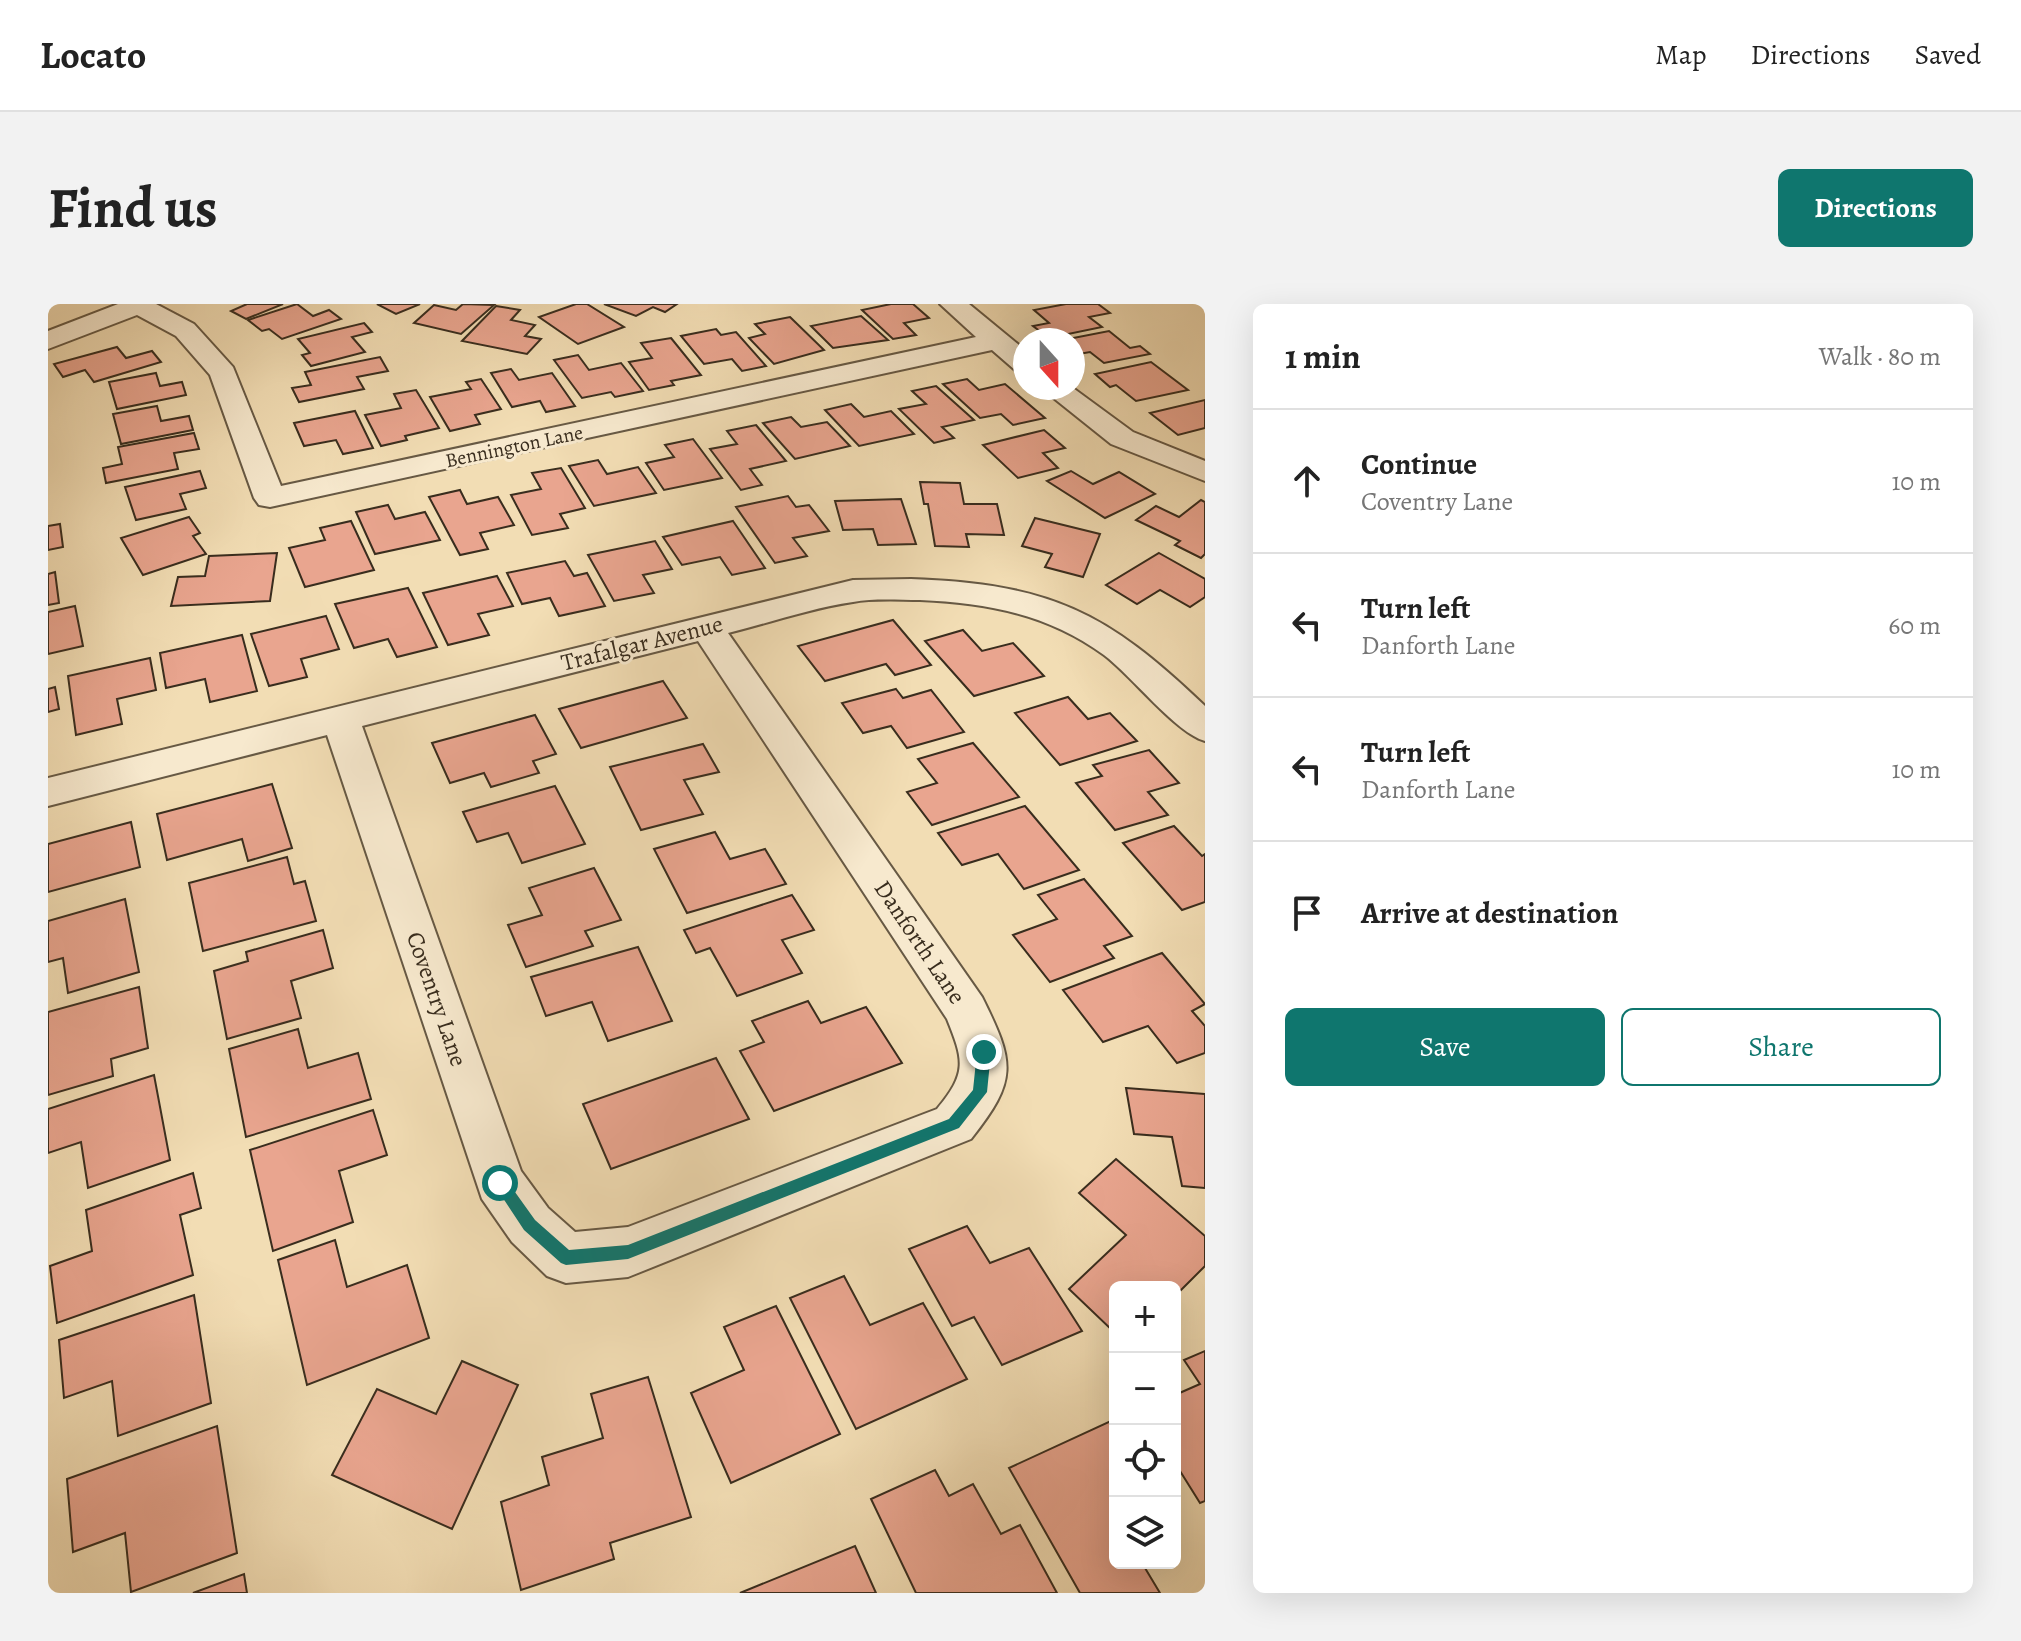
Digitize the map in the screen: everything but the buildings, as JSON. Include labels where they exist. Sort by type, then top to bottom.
[{"type":"street","points":[[953,304],[1013,354]]},
{"type":"street","points":[[48,341],[140,305]]},
{"type":"street","name":"Bennington Lane","points":[[140,305],[185,330],[223,373],[270,498],[996,341]]},
{"type":"street","points":[[1071,400],[1122,438],[1205,472]]},
{"type":"street","name":"Trafalgar Avenue","points":[[48,792],[853,591],[935,590],[984,595],[1044,609],[1087,626],[1147,671],[1205,728]]},
{"type":"street","name":"Danforth Lane","points":[[566,1258],[628,1252],[954,1124],[980,1092],[984,1052],[966,1010],[706,627]]},
{"type":"street","name":"Coventry Lane","points":[[341,720],[500,1183],[530,1225],[566,1258]]},
{"type":"route","points":[[500,1183],[530,1225],[566,1258],[628,1252],[954,1124],[980,1092],[984,1052]]}]
